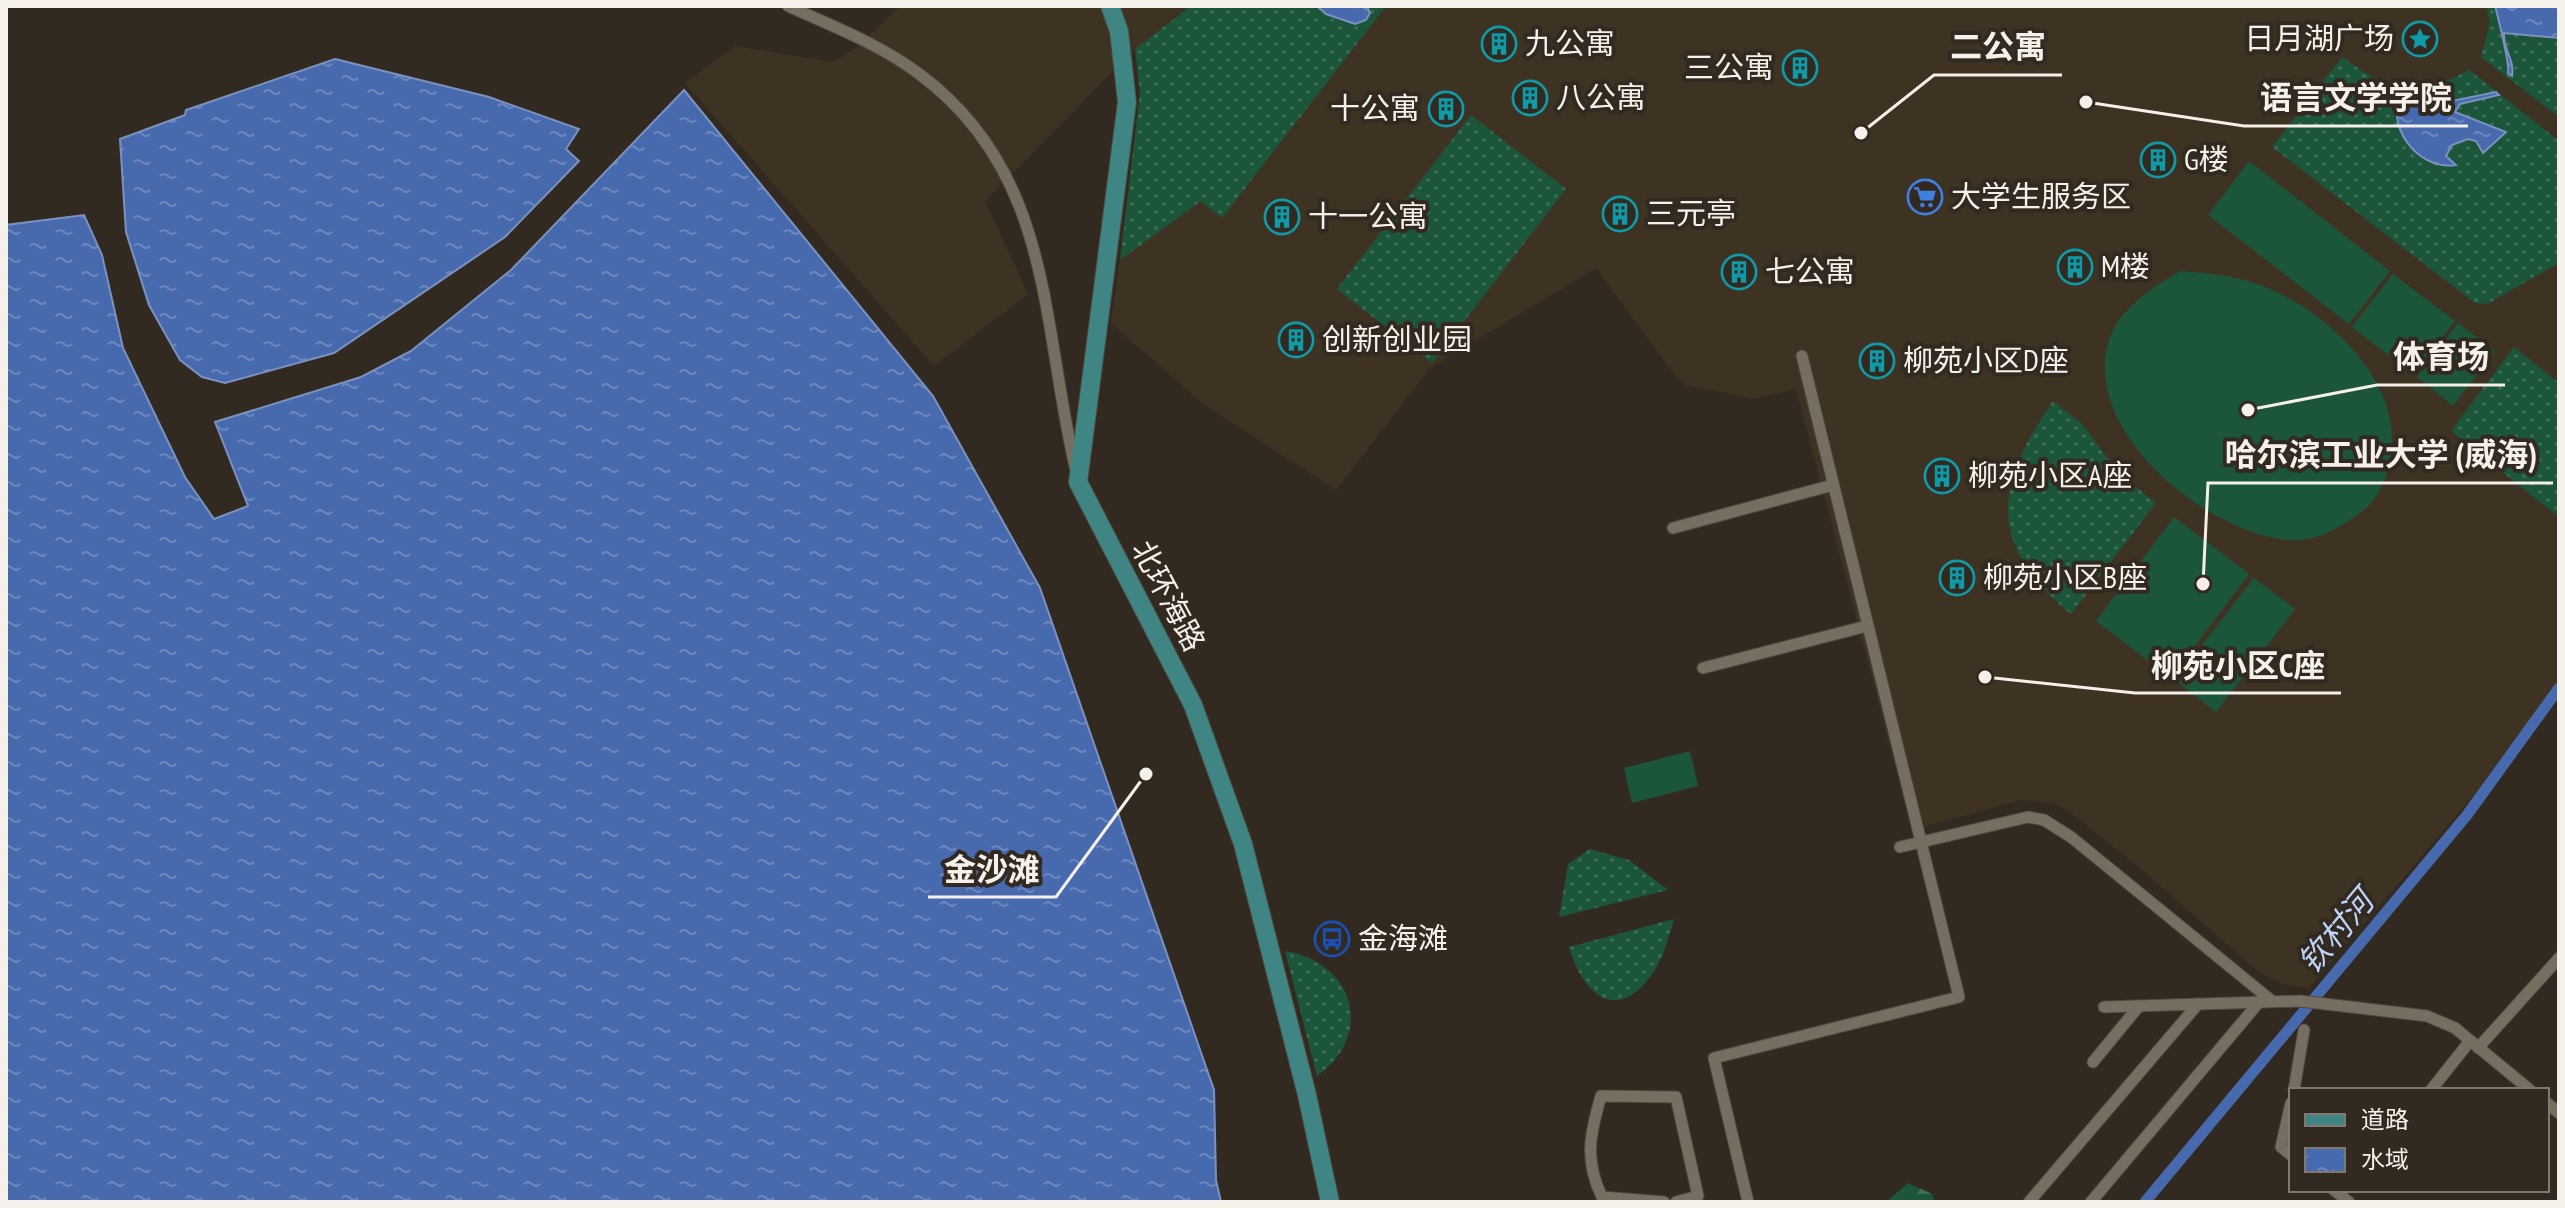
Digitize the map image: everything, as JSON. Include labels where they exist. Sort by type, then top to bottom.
[{"type":"main road","points":[[1078,482],[1127,102],[1119,31],[1110,6]]},
{"type":"main road","name":"北环海路","points":[[1078,482],[1193,705],[1243,844],[1286,1009],[1330,1202]]},
{"type":"street","points":[[788,6],[885,52],[920,74],[964,118],[1000,165],[1021,204],[1037,254],[1065,427],[1078,482]]},
{"type":"street","points":[[1748,1202],[1714,1058],[1959,997],[1802,356]]},
{"type":"street","points":[[1673,528],[1833,485]]},
{"type":"street","points":[[1703,668],[1867,626]]},
{"type":"street","points":[[1900,847],[2008,819],[2044,820],[2071,837],[2266,1001]]},
{"type":"street","points":[[2433,1088],[2559,958]]},
{"type":"street","points":[[2091,1202],[2266,1001]]},
{"type":"street","points":[[2104,1007],[2300,1001],[2427,1016],[2455,1028],[2528,1088]]},
{"type":"street","points":[[2029,1202],[2198,1004]]},
{"type":"street","points":[[2093,1062],[2139,1006]]},
{"type":"street","points":[[2294,1088],[2304,1030]]},
{"type":"street","points":[[1664,1202],[1602,1197],[1591,1174],[1591,1132],[1601,1096],[1676,1097],[1698,1196],[1676,1202]]},
{"type":"street","points":[[2289,1112],[2281,1147],[2289,1153]]},
{"type":"shaded area","points":[[900,6],[2559,6],[2559,679],[2475,794],[2309,988],[2284,985],[2260,973],[2134,863],[2069,811],[2055,804],[2022,800],[1912,830],[1796,389],[1755,399],[1686,385],[1677,378],[1596,268],[1430,368],[1336,490],[1203,404],[1111,323],[1136,144],[1140,93],[1135,49],[985,201],[1028,294],[934,366],[685,83],[735,46],[832,62],[855,49]]},
{"type":"green space","points":[[1191,6],[1386,6],[1222,218],[1201,201],[1120,260],[1140,93],[1135,49]]},
{"type":"green space","points":[[2486,6],[2559,6],[2559,117],[2481,57],[2490,22]]},
{"type":"green space","points":[[2342,57],[2374,77],[2403,87],[2434,85],[2469,70],[2559,141],[2559,263],[2487,304],[2475,303],[2272,147]]},
{"type":"green space","points":[[1471,115],[1566,189],[1432,363],[1337,289]]},
{"type":"green space","points":[[2249,161],[2390,271],[2349,324],[2208,215]]},
{"type":"green space","points":[[2180,271],[2238,278],[2281,294],[2329,326],[2368,369],[2382,393],[2390,419],[2392,445],[2384,480],[2376,497],[2364,510],[2338,527],[2308,539],[2287,540],[2255,533],[2222,519],[2190,499],[2160,474],[2134,445],[2115,414],[2106,381],[2107,347],[2111,334],[2126,311],[2146,293]]},
{"type":"green space","points":[[2393,274],[2455,321],[2414,375],[2352,327]]},
{"type":"green space","points":[[2458,323],[2495,351],[2453,406],[2417,377]]},
{"type":"green space","points":[[2514,347],[2559,383],[2559,517],[2451,431]]},
{"type":"green space","points":[[2053,401],[2083,425],[2118,473],[2156,503],[2071,614],[2043,588],[2024,563],[2012,538],[2008,513],[2010,487],[2019,461]]},
{"type":"green space","points":[[2174,517],[2249,574],[2171,678],[2096,621]]},
{"type":"green space","points":[[2254,578],[2295,609],[2216,712],[2175,680]]},
{"type":"green space","points":[[1690,751],[1698,786],[1632,803],[1624,768]]},
{"type":"green space","points":[[1590,849],[1629,860],[1668,890],[1559,917],[1568,864]]},
{"type":"green space","points":[[1674,919],[1665,949],[1650,977],[1636,992],[1623,999],[1611,1000],[1600,996],[1590,988],[1574,962],[1569,947]]},
{"type":"green space","points":[[1285,951],[1309,958],[1328,970],[1341,985],[1349,1003],[1351,1022],[1346,1041],[1335,1060],[1317,1076]]},
{"type":"green space","points":[[1908,1183],[1932,1194],[1935,1202],[1886,1202]]},
{"type":"water","points":[[1317,6],[1367,6],[1370,13],[1366,20],[1355,24],[1326,14]]},
{"type":"water","points":[[2495,6],[2559,6],[2559,38],[2504,33],[2512,76],[2508,73]]},
{"type":"water","points":[[335,59],[489,97],[579,129],[566,149],[579,161],[505,237],[334,353],[225,383],[202,377],[180,360],[149,305],[126,232],[120,139],[185,115],[186,110]]},
{"type":"water","points":[[2403,88],[2447,102],[2496,92],[2499,95],[2460,104],[2455,112],[2506,132],[2483,153],[2476,141],[2468,139],[2452,145],[2446,156],[2456,165],[2428,161],[2407,142],[2400,130],[2398,102]]},
{"type":"water","points":[[684,90],[933,396],[1040,588],[1214,1090],[1216,1180],[1221,1202],[6,1202],[6,225],[84,215],[102,255],[123,348],[185,477],[214,519],[248,506],[215,422],[361,377],[411,351],[511,270]]},
{"type":"waterway","name":"钦村河","points":[[2145,1202],[2467,815],[2559,688]]},
{"type":"place","name":"日月湖广场","points":[[2420,39]]},
{"type":"place","name":"九公寓","points":[[1499,44]]},
{"type":"place","name":"三公寓","points":[[1800,68]]},
{"type":"place","name":"八公寓","points":[[1530,98]]},
{"type":"place","name":"语言文学学院","points":[[2086,102]]},
{"type":"place","name":"十公寓","points":[[1446,109]]},
{"type":"place","name":"二公寓","points":[[1861,133]]},
{"type":"place","name":"G楼","points":[[2158,160]]},
{"type":"place","name":"大学生服务区","points":[[1925,197]]},
{"type":"place","name":"三元亭","points":[[1620,214]]},
{"type":"place","name":"十一公寓","points":[[1282,217]]},
{"type":"place","name":"M楼","points":[[2075,267]]},
{"type":"place","name":"七公寓","points":[[1739,272]]},
{"type":"place","name":"创新创业园","points":[[1296,340]]},
{"type":"place","name":"柳苑小区D座","points":[[1877,361]]},
{"type":"place","name":"体育场","points":[[2248,410]]},
{"type":"place","name":"柳苑小区A座","points":[[1942,476]]},
{"type":"place","name":"柳苑小区B座","points":[[1957,578]]},
{"type":"place","name":"哈尔滨工业大学 (威海)","points":[[2203,584]]},
{"type":"place","name":"柳苑小区C座","points":[[1985,677]]},
{"type":"place","name":"金沙滩","points":[[1146,774]]},
{"type":"place","name":"金海滩","points":[[1332,939]]}]
